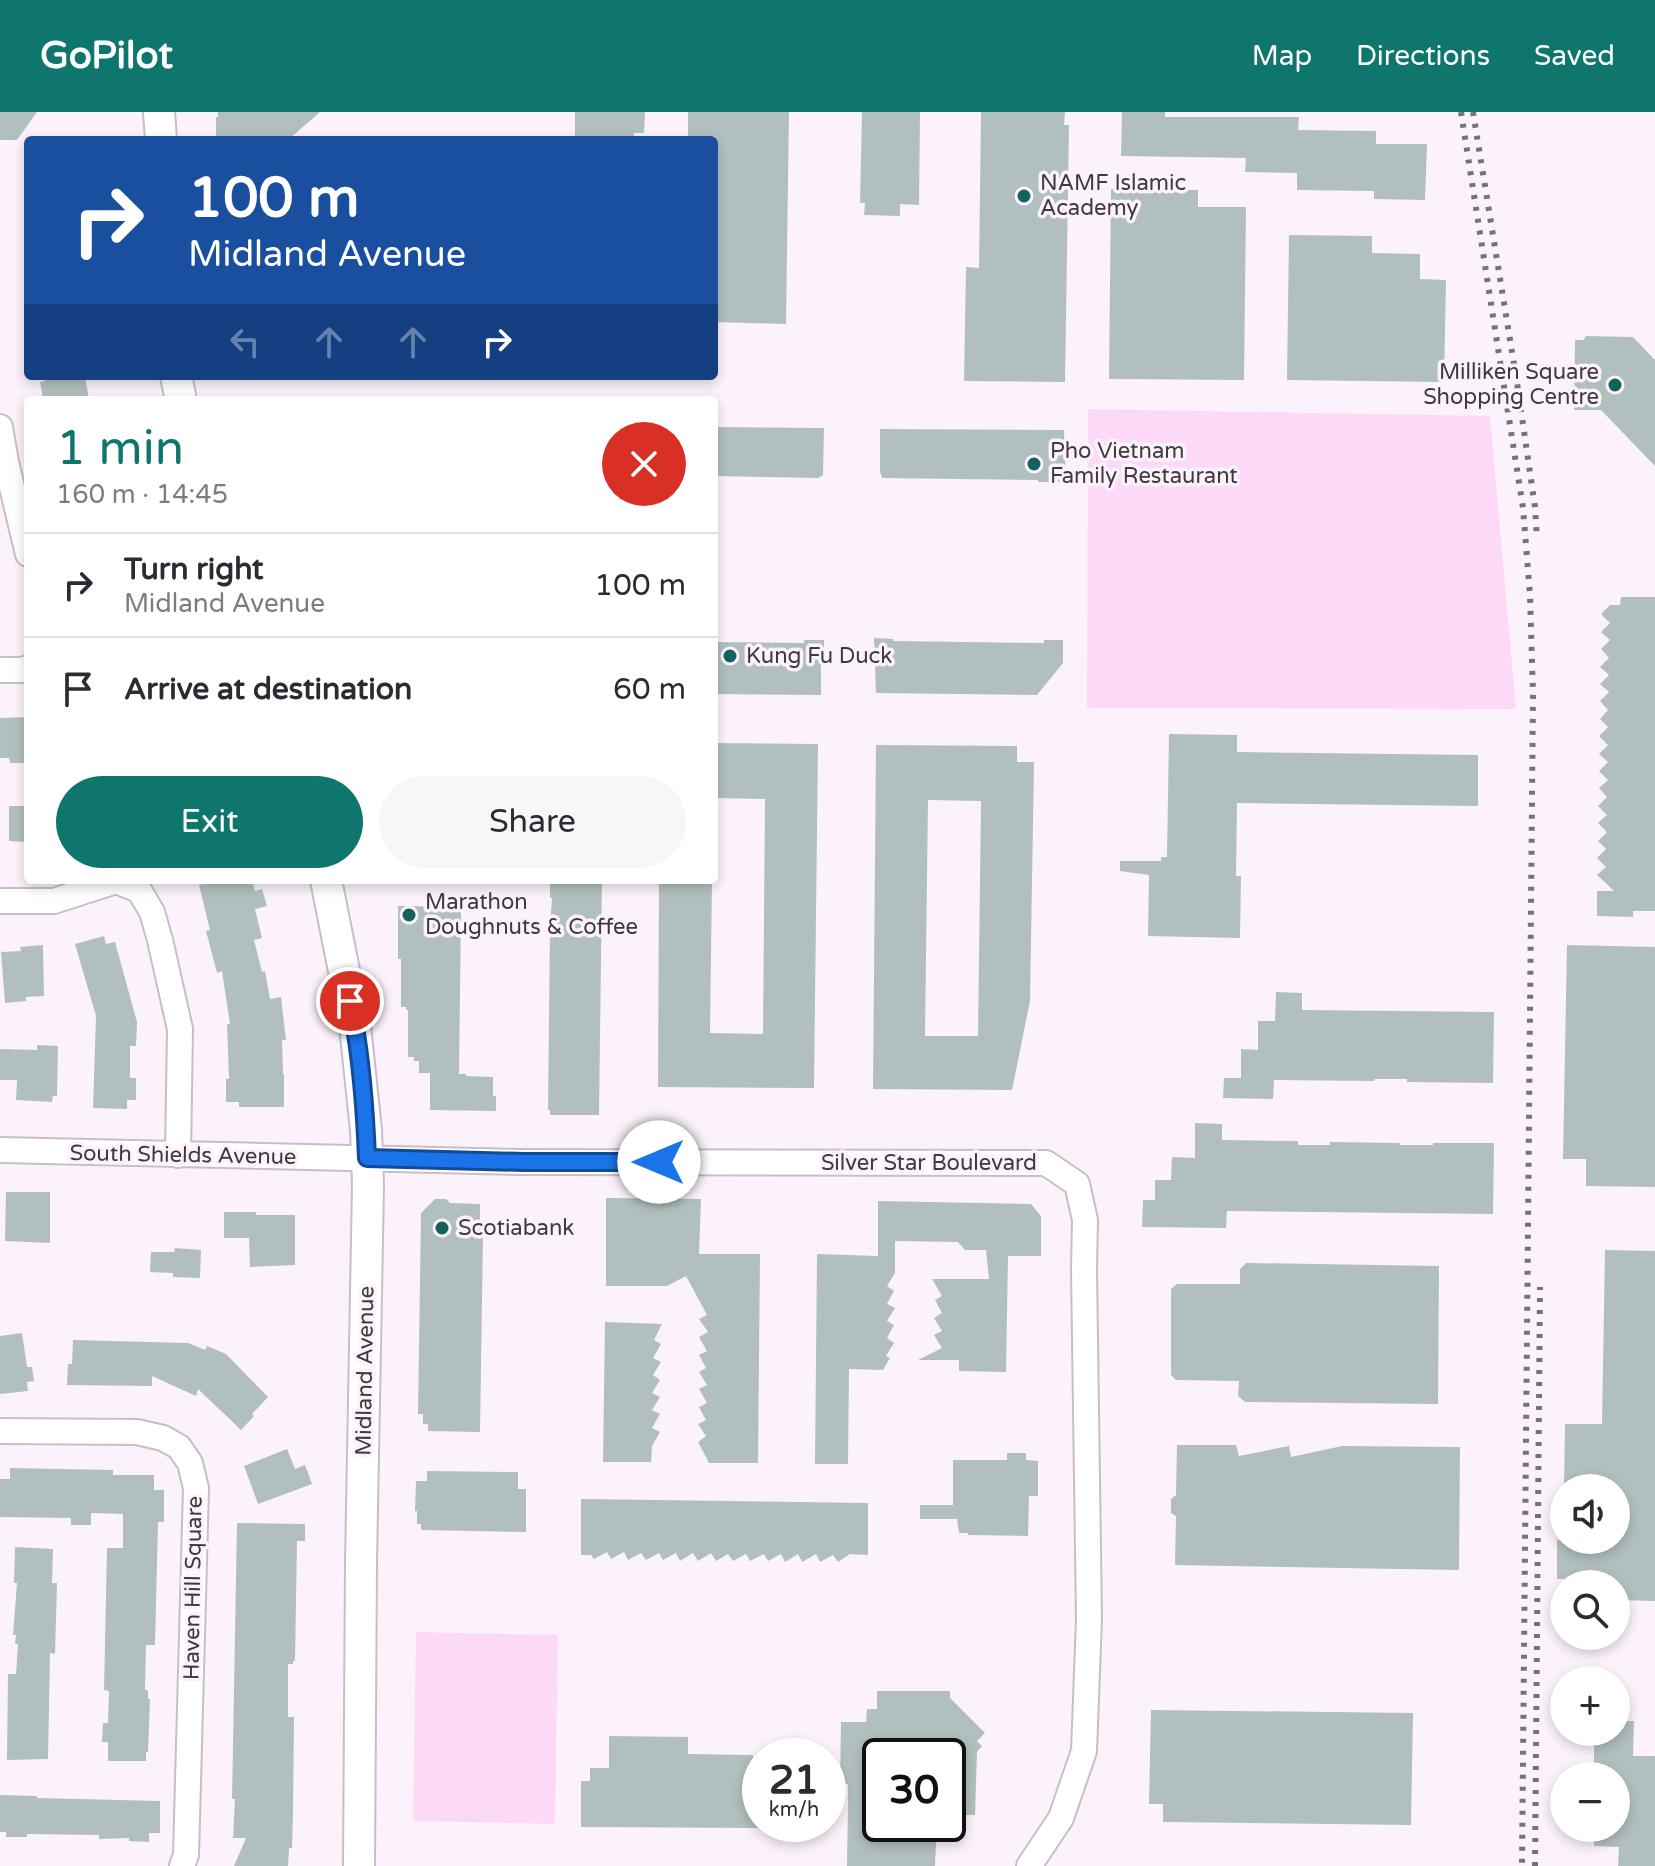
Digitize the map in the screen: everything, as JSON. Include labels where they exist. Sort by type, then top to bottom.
[{"type":"main road","points":[[159,112],[161,136]]},
{"type":"main road","name":"Midland Avenue","points":[[327,884],[355,1026],[367,1158],[359,1866]]},
{"type":"street","points":[[0,427],[24,537]]},
{"type":"street","points":[[0,670],[24,669]]},
{"type":"street","points":[[0,901],[54,901],[107,884]]},
{"type":"street","points":[[124,884],[139,890],[152,912],[180,1029],[178,1155]]},
{"type":"street","name":"South Shields Avenue","points":[[0,1150],[367,1158]]},
{"type":"street","name":"Silver Star Boulevard","points":[[367,1158],[534,1162],[1046,1163],[1077,1184],[1085,1220],[1089,1619],[1084,1751],[1061,1818],[1029,1866]]},
{"type":"street","name":"Haven Hill Square","points":[[0,1431],[137,1432],[163,1438],[179,1447],[190,1463],[196,1488],[186,1855],[182,1866]]},
{"type":"shaded area","points":[[1088,409],[1490,416],[1516,709],[1087,708]]},
{"type":"shaded area","points":[[416,1632],[558,1635],[555,1824],[413,1821]]},
{"type":"building","points":[[0,112],[37,112],[17,140],[0,140]]},
{"type":"building","points":[[218,112],[320,112],[293,136],[216,136]]},
{"type":"building","points":[[575,112],[645,112],[644,133],[634,133],[634,136],[575,136]]},
{"type":"building","points":[[688,112],[789,112],[786,324],[718,322],[718,136],[688,136]]},
{"type":"building","points":[[862,112],[920,112],[919,205],[900,204],[900,216],[864,215],[865,203],[860,203]]},
{"type":"building","name":"NAMF Islamic Academy","points":[[981,112],[1065,112],[1064,125],[1069,125],[1065,382],[964,381],[966,267],[979,268]]},
{"type":"building","points":[[1122,112],[1165,112],[1165,117],[1299,117],[1298,130],[1376,131],[1376,144],[1427,144],[1425,200],[1374,199],[1374,191],[1297,190],[1297,173],[1245,172],[1246,158],[1121,156]]},
{"type":"building","points":[[1111,189],[1198,190],[1198,207],[1246,207],[1244,380],[1109,379]]},
{"type":"building","points":[[1289,235],[1372,236],[1372,253],[1420,254],[1420,279],[1446,280],[1444,382],[1287,380]]},
{"type":"building","name":"Milliken Square Shopping Centre","points":[[1586,336],[1633,337],[1655,360],[1655,466],[1601,410],[1574,410],[1575,340],[1583,340]]},
{"type":"building","points":[[86,380],[88,396],[43,396],[40,382]]},
{"type":"building","points":[[718,427],[824,428],[823,475],[818,478],[718,476]]},
{"type":"building","points":[[880,429],[1064,430],[1066,482],[882,478]]},
{"type":"building","points":[[1621,597],[1655,597],[1655,911],[1633,911],[1633,917],[1597,916],[1597,891],[1614,891],[1597,875],[1606,867],[1597,858],[1606,849],[1598,841],[1607,832],[1598,823],[1607,815],[1598,806],[1607,797],[1599,788],[1608,780],[1599,771],[1608,762],[1599,754],[1608,745],[1599,736],[1608,727],[1600,719],[1608,710],[1600,701],[1609,692],[1600,684],[1609,675],[1600,667],[1609,658],[1601,649],[1610,640],[1601,632],[1610,623],[1601,614],[1610,605],[1620,605]]},
{"type":"building","points":[[874,638],[893,641],[1044,643],[1044,640],[1063,640],[1063,663],[1037,695],[876,693]]},
{"type":"building","points":[[804,640],[824,640],[821,695],[718,694],[718,642],[804,643]]},
{"type":"building","points":[[24,717],[24,763],[10,763],[9,758],[0,758],[0,718]]},
{"type":"building","points":[[1169,734],[1237,735],[1237,752],[1478,755],[1478,806],[1237,803],[1236,876],[1241,876],[1240,938],[1148,936],[1149,875],[1120,871],[1120,861],[1161,861],[1161,857],[1167,857]]},
{"type":"building","points":[[718,743],[818,744],[814,1088],[658,1087],[659,884],[712,884],[710,1033],[763,1034],[765,799],[718,798]]},
{"type":"building","points":[[876,745],[1017,746],[1017,762],[1034,762],[1030,1001],[1012,1090],[873,1089]],"holes":[[[928,800],[981,801],[978,1036],[925,1036]]]},
{"type":"building","points":[[9,806],[24,806],[24,842],[9,841]]},
{"type":"building","points":[[253,884],[255,891],[262,889],[267,906],[255,909],[262,938],[254,940],[262,972],[265,971],[270,999],[281,997],[286,1040],[282,1040],[284,1107],[239,1107],[239,1102],[226,1102],[226,1079],[229,1079],[227,1024],[230,1024],[222,971],[217,973],[199,885]]},
{"type":"building","points":[[550,884],[602,884],[599,1115],[550,1115],[548,1110]]},
{"type":"building","points":[[398,906],[457,907],[457,912],[461,912],[459,1074],[493,1077],[496,1111],[430,1110],[430,1073],[419,1073],[419,1061],[408,1057],[408,1010],[401,1007]]},
{"type":"building","points":[[104,936],[106,944],[115,942],[137,1022],[136,1046],[130,1046],[130,1078],[136,1078],[136,1100],[127,1100],[127,1109],[93,1108],[96,1016],[75,944]]},
{"type":"building","points":[[43,945],[44,996],[5,1003],[1,952]]},
{"type":"building","points":[[1567,945],[1655,947],[1655,1187],[1586,1186],[1586,1159],[1563,1159]]},
{"type":"building","points":[[1276,992],[1302,993],[1302,1010],[1494,1012],[1493,1083],[1407,1082],[1407,1079],[1274,1080],[1273,1099],[1223,1098],[1224,1078],[1241,1078],[1241,1049],[1258,1050],[1258,1021],[1275,1021]]},
{"type":"building","points":[[37,1045],[58,1046],[57,1096],[53,1096],[52,1102],[16,1100],[17,1080],[0,1080],[0,1049],[37,1050]]},
{"type":"building","points":[[1195,1123],[1222,1124],[1222,1140],[1298,1141],[1298,1145],[1330,1145],[1330,1142],[1400,1145],[1494,1143],[1493,1214],[1227,1211],[1226,1228],[1142,1227],[1143,1200],[1155,1200],[1155,1180],[1171,1180],[1172,1157],[1195,1158]]},
{"type":"building","points":[[6,1192],[50,1192],[50,1243],[5,1241]]},
{"type":"building","points":[[606,1198],[701,1199],[699,1254],[760,1254],[758,1463],[709,1463],[698,1442],[706,1436],[698,1424],[706,1420],[699,1407],[707,1403],[699,1389],[707,1385],[699,1372],[706,1368],[699,1355],[707,1351],[699,1337],[708,1332],[699,1319],[707,1315],[686,1276],[667,1286],[606,1286]]},
{"type":"building","points":[[435,1199],[480,1204],[480,1235],[483,1235],[480,1432],[428,1431],[428,1424],[423,1424],[423,1414],[418,1414],[421,1213]]},
{"type":"building","points":[[878,1201],[1031,1204],[1041,1216],[1041,1256],[1008,1256],[1006,1372],[959,1371],[959,1360],[918,1360],[942,1348],[934,1335],[942,1331],[934,1318],[942,1313],[935,1300],[942,1296],[932,1279],[989,1279],[986,1250],[965,1250],[958,1242],[895,1241],[895,1273],[887,1286],[894,1291],[887,1304],[895,1308],[887,1321],[894,1325],[887,1338],[894,1343],[886,1356],[890,1358],[883,1370],[849,1369],[848,1464],[815,1464],[817,1254],[878,1256]]},
{"type":"building","points":[[224,1212],[295,1215],[295,1265],[250,1267],[249,1238],[224,1238]]},
{"type":"building","points":[[175,1248],[201,1250],[200,1278],[150,1272],[151,1252],[174,1252]]},
{"type":"building","points":[[1605,1250],[1655,1251],[1655,1601],[1630,1600],[1630,1570],[1557,1570],[1557,1554],[1630,1554],[1630,1474],[1564,1474],[1565,1424],[1602,1424]]},
{"type":"building","points":[[1246,1263],[1439,1266],[1438,1404],[1245,1402],[1238,1396],[1239,1381],[1176,1380],[1171,1375],[1171,1289],[1177,1284],[1240,1284],[1240,1269]]},
{"type":"building","points":[[605,1322],[662,1324],[654,1340],[661,1344],[653,1358],[661,1362],[653,1375],[660,1380],[652,1393],[660,1397],[652,1410],[660,1414],[652,1428],[660,1432],[652,1446],[651,1462],[603,1462]]},
{"type":"building","points":[[22,1333],[27,1367],[32,1367],[34,1381],[27,1382],[28,1391],[0,1394],[0,1336]]},
{"type":"building","points":[[73,1340],[188,1343],[205,1350],[207,1346],[226,1354],[268,1397],[241,1430],[198,1389],[196,1396],[152,1376],[152,1386],[67,1385]]},
{"type":"building","points":[[1177,1445],[1236,1445],[1239,1456],[1289,1446],[1291,1457],[1342,1446],[1460,1447],[1459,1570],[1175,1565],[1176,1516],[1171,1513],[1171,1499],[1176,1495]]},
{"type":"building","points":[[287,1449],[295,1469],[305,1465],[312,1484],[258,1504],[244,1466]]},
{"type":"building","points":[[1007,1453],[1026,1453],[1026,1460],[1038,1461],[1038,1496],[1029,1496],[1028,1536],[968,1535],[959,1533],[957,1519],[920,1519],[920,1505],[953,1505],[953,1460],[1007,1460]]},
{"type":"building","points":[[10,1468],[113,1470],[113,1475],[154,1475],[154,1490],[164,1490],[164,1522],[158,1522],[155,1645],[146,1645],[145,1690],[148,1690],[150,1699],[146,1761],[108,1761],[108,1742],[102,1742],[103,1723],[108,1723],[109,1691],[104,1690],[107,1548],[123,1548],[123,1514],[91,1513],[91,1525],[71,1525],[71,1518],[0,1517],[0,1479],[10,1479]]},
{"type":"building","points":[[427,1471],[518,1472],[518,1489],[526,1489],[526,1532],[421,1530],[415,1511],[416,1481],[427,1481]]},
{"type":"building","points":[[581,1499],[868,1503],[868,1555],[850,1554],[838,1562],[833,1555],[820,1562],[816,1554],[802,1562],[798,1554],[785,1562],[781,1554],[768,1561],[764,1554],[750,1561],[746,1554],[733,1561],[728,1554],[716,1561],[711,1553],[698,1561],[693,1553],[680,1561],[676,1553],[663,1560],[659,1553],[646,1560],[641,1553],[628,1560],[624,1552],[611,1559],[607,1552],[594,1559],[591,1555],[581,1555]]},
{"type":"building","points":[[237,1523],[305,1524],[305,1541],[297,1541],[295,1661],[288,1664],[288,1717],[294,1717],[292,1848],[289,1848],[288,1866],[234,1866],[246,1838],[233,1838]]},
{"type":"building","points":[[15,1547],[53,1549],[52,1583],[57,1583],[55,1654],[50,1653],[48,1759],[7,1760],[8,1674],[16,1674],[18,1644],[15,1644],[16,1635],[13,1635],[17,1583],[14,1583]]},
{"type":"building","points":[[877,1691],[950,1691],[950,1698],[985,1733],[977,1741],[982,1746],[977,1752],[975,1815],[966,1815],[966,1738],[862,1738],[862,1842],[936,1842],[935,1866],[847,1866],[848,1784],[846,1738],[841,1738],[841,1722],[866,1722],[867,1709],[877,1709]]},
{"type":"building","points":[[1151,1710],[1413,1713],[1411,1825],[1163,1822],[1163,1804],[1149,1804]]},
{"type":"building","points":[[1630,1721],[1634,1721],[1633,1756],[1655,1756],[1655,1866],[1618,1866],[1619,1847],[1594,1846],[1594,1842],[1630,1842],[1630,1762],[1594,1762],[1594,1746],[1630,1746]]},
{"type":"building","points":[[609,1736],[688,1737],[688,1754],[742,1755],[742,1828],[581,1827],[581,1781],[590,1781],[590,1768],[609,1768]]},
{"type":"building","points":[[0,1795],[160,1801],[160,1833],[149,1833],[149,1842],[129,1841],[129,1838],[99,1839],[99,1835],[27,1834],[27,1837],[6,1837],[6,1832],[0,1832]]},
{"type":"railway","points":[[1461,112],[1523,508],[1530,595],[1533,694],[1522,1866]]},
{"type":"railway","points":[[1473,112],[1517,383],[1537,539]]},
{"type":"railway","points":[[1535,1866],[1540,1287]]},
{"type":"place","name":"NAMF Islamic Academy","points":[[1024,196]]},
{"type":"place","name":"Milliken Square Shopping Centre","points":[[1615,385]]},
{"type":"place","name":"Pho Vietnam Family Restaurant","points":[[1034,464]]},
{"type":"place","name":"Kung Fu Duck","points":[[730,656]]},
{"type":"place","name":"Marathon Doughnuts & Coffee","points":[[409,915]]},
{"type":"place","name":"Scotiabank","points":[[442,1228]]},
{"type":"route","points":[[350,1001],[367,1158],[659,1162]]}]
